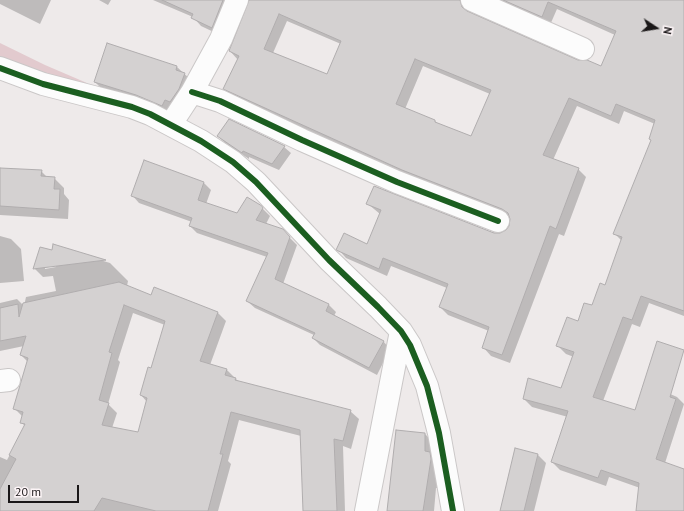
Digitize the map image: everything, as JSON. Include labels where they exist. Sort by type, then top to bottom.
[{"type":"street","points":[[171,124],[192,92],[221,39],[237,0]]},
{"type":"street","points":[[472,0],[583,49]]},
{"type":"street","points":[[0,68],[43,84],[132,107],[171,124],[233,162],[256,182],[329,260],[378,307],[400,331],[410,345],[427,386],[439,433],[453,511]]},
{"type":"street","points":[[192,92],[220,101],[302,140],[397,182],[498,221]]},
{"type":"street","points":[[366,511],[400,331]]},
{"type":"shaded area","points":[[0,43],[87,83],[83,88],[0,60]]},
{"type":"building","points":[[162,0],[223,0],[212,28],[191,18],[193,14]]},
{"type":"building","points":[[249,0],[460,0],[462,7],[467,11],[578,60],[587,60],[601,66],[616,31],[548,2],[542,17],[503,0],[684,0],[684,311],[641,296],[632,320],[623,317],[593,397],[635,410],[657,341],[684,350],[670,397],[676,399],[656,459],[684,469],[684,511],[636,511],[639,483],[601,470],[598,478],[551,462],[568,411],[523,399],[528,378],[561,388],[574,352],[556,346],[567,317],[578,321],[584,303],[592,305],[600,283],[605,285],[622,237],[613,234],[651,140],[649,139],[655,120],[616,104],[611,116],[569,98],[543,155],[579,168],[556,229],[550,226],[502,355],[482,348],[489,327],[439,307],[448,284],[383,258],[379,269],[336,250],[344,233],[367,244],[381,210],[366,204],[374,186],[494,233],[500,233],[506,230],[509,226],[510,219],[508,213],[502,209],[402,170],[223,89],[239,56],[229,51]],"holes":[[[279,14],[341,41],[327,74],[264,49]],[[415,59],[491,90],[471,136],[435,122],[435,120],[396,104]]]},
{"type":"building","points":[[107,43],[177,66],[176,70],[185,73],[179,89],[170,102],[165,100],[162,106],[136,95],[94,82]]},
{"type":"building","points":[[229,119],[285,146],[272,164],[243,151],[242,153],[217,136]]},
{"type":"building","points":[[144,160],[204,182],[198,200],[237,213],[247,197],[262,206],[263,208],[256,220],[283,229],[290,237],[275,279],[329,304],[326,311],[384,341],[369,368],[312,338],[315,333],[246,301],[268,253],[189,226],[192,218],[131,196]]},
{"type":"building","points":[[0,168],[42,170],[41,176],[55,177],[54,189],[60,189],[59,210],[0,206]]},
{"type":"building","points":[[53,244],[106,260],[33,269],[40,247],[52,250]]},
{"type":"building","points":[[119,282],[151,295],[154,287],[218,312],[200,361],[227,369],[225,375],[236,378],[235,380],[351,410],[343,441],[334,439],[337,511],[303,511],[300,430],[231,412],[220,454],[223,454],[208,511],[156,511],[102,498],[94,511],[0,511],[0,489],[16,459],[9,455],[25,424],[20,423],[23,412],[13,409],[28,358],[20,355],[26,336],[0,341],[0,308],[18,304],[19,317],[23,303]],"holes":[[[124,305],[165,321],[151,368],[148,367],[140,395],[147,398],[138,432],[102,425],[109,403],[99,400],[112,353],[109,352]]]},
{"type":"building","points":[[396,430],[425,433],[425,451],[430,452],[431,459],[423,511],[387,511]]},
{"type":"building","points":[[515,448],[538,454],[524,511],[500,511]]},
{"type":"cycle path","points":[[0,68],[43,84],[132,107],[150,114],[201,141],[233,162],[256,182],[329,260],[401,331],[410,345],[427,386],[439,433],[453,511]]},
{"type":"cycle path","points":[[192,92],[220,101],[302,140],[397,182],[498,221]]}]
